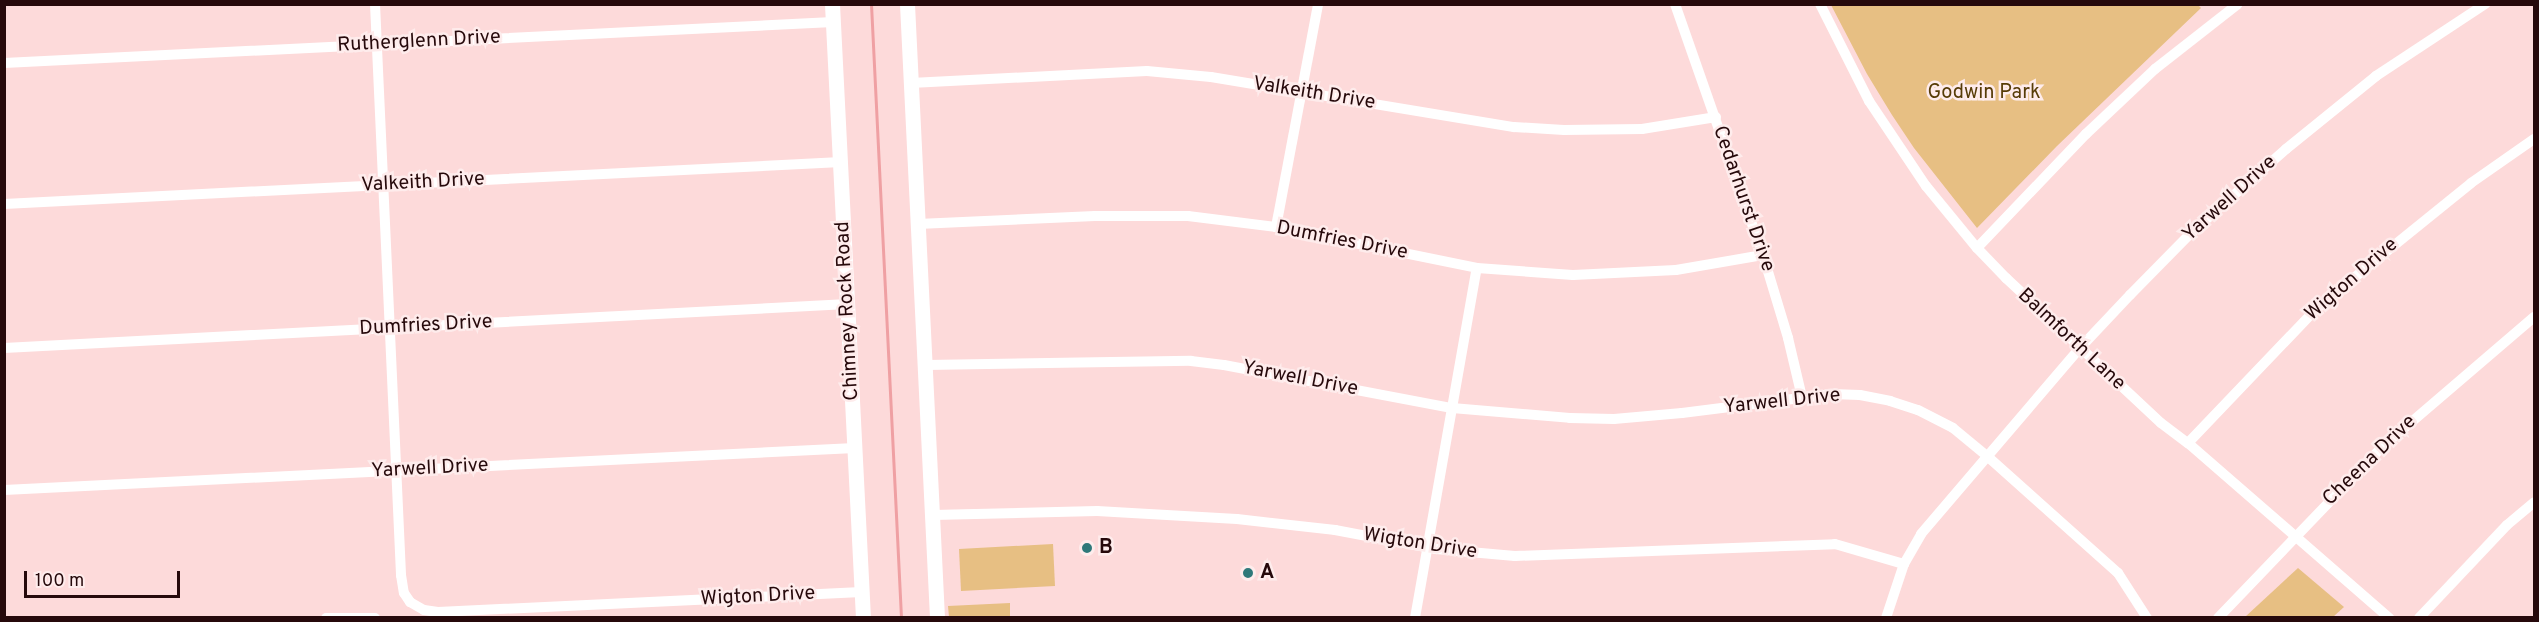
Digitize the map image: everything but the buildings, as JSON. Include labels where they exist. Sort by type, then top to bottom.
[{"type":"main road","name":"Chimney Rock Road","points":[[832,4],[842,162],[863,618]]},
{"type":"main road","points":[[907,4],[926,365],[936,618]]},
{"type":"street","points":[[375,4],[396,470]]},
{"type":"street","points":[[1275,227],[1318,4]]},
{"type":"street","name":"Cedarhurst Drive","points":[[1674,4],[1716,117],[1763,255],[1788,338],[1802,397]]},
{"type":"street","name":"Balmforth Lane","points":[[1820,4],[1869,100],[1926,186],[1977,248],[2161,423],[2188,443],[2389,618]]},
{"type":"street","points":[[1977,248],[2086,134],[2155,69],[2238,4]]},
{"type":"street","name":"Yarwell Drive","points":[[926,365],[1191,361],[1224,365],[1452,408],[1517,415],[1614,419],[1682,413],[1802,397],[1860,395],[1890,401],[1917,410],[1953,429],[1987,456],[2080,348],[2192,232],[2286,149],[2376,76],[2485,4]]},
{"type":"street","name":"Rutherglenn Drive","points":[[4,63],[833,22]]},
{"type":"street","name":"Valkeith Drive","points":[[911,83],[1147,71],[1211,77],[1514,127],[1564,130],[1642,129],[1716,117]]},
{"type":"street","name":"Wigton Drive","points":[[2188,443],[2318,307],[2471,183],[2535,140]]},
{"type":"street","name":"Valkeith Drive","points":[[4,204],[842,162]]},
{"type":"street","name":"Dumfries Drive","points":[[918,224],[1150,214],[1208,218],[1275,227],[1477,268],[1573,274],[1636,273],[1717,265],[1763,255]]},
{"type":"street","points":[[1415,618],[1477,268]]},
{"type":"street","name":"Dumfries Drive","points":[[4,348],[848,304]]},
{"type":"street","name":"Cheena Drive","points":[[2218,618],[2268,568],[2295,535],[2380,449],[2535,317]]},
{"type":"street","name":"Yarwell Drive","points":[[4,490],[855,448]]},
{"type":"street","points":[[1886,618],[1904,564],[1940,510],[1987,456],[2118,573],[2147,618]]},
{"type":"street","name":"Wigton Drive","points":[[396,470],[401,575],[407,598],[417,607],[438,612],[862,592]]},
{"type":"street","points":[[2419,618],[2507,525],[2535,502]]},
{"type":"street","name":"Wigton Drive","points":[[933,515],[1097,511],[1190,515],[1335,530],[1426,547],[1515,556],[1826,544],[1857,548],[1904,564]]},
{"type":"street","points":[[326,618],[375,618]]},
{"type":"green space","name":"Godwin Park","points":[[2197,4],[2201,8],[2057,146],[1977,228],[1914,148],[1892,115],[1867,74],[1831,5]]},
{"type":"green space","points":[[1053,544],[1055,586],[961,591],[959,549]]},
{"type":"green space","points":[[2298,568],[2344,607],[2333,617],[2245,617]]},
{"type":"green space","points":[[1010,603],[1010,617],[949,617],[948,606]]},
{"type":"waterway","points":[[871,4],[901,618]]},
{"type":"place","name":"B","points":[[1087,548]]},
{"type":"place","name":"A","points":[[1248,573]]}]
